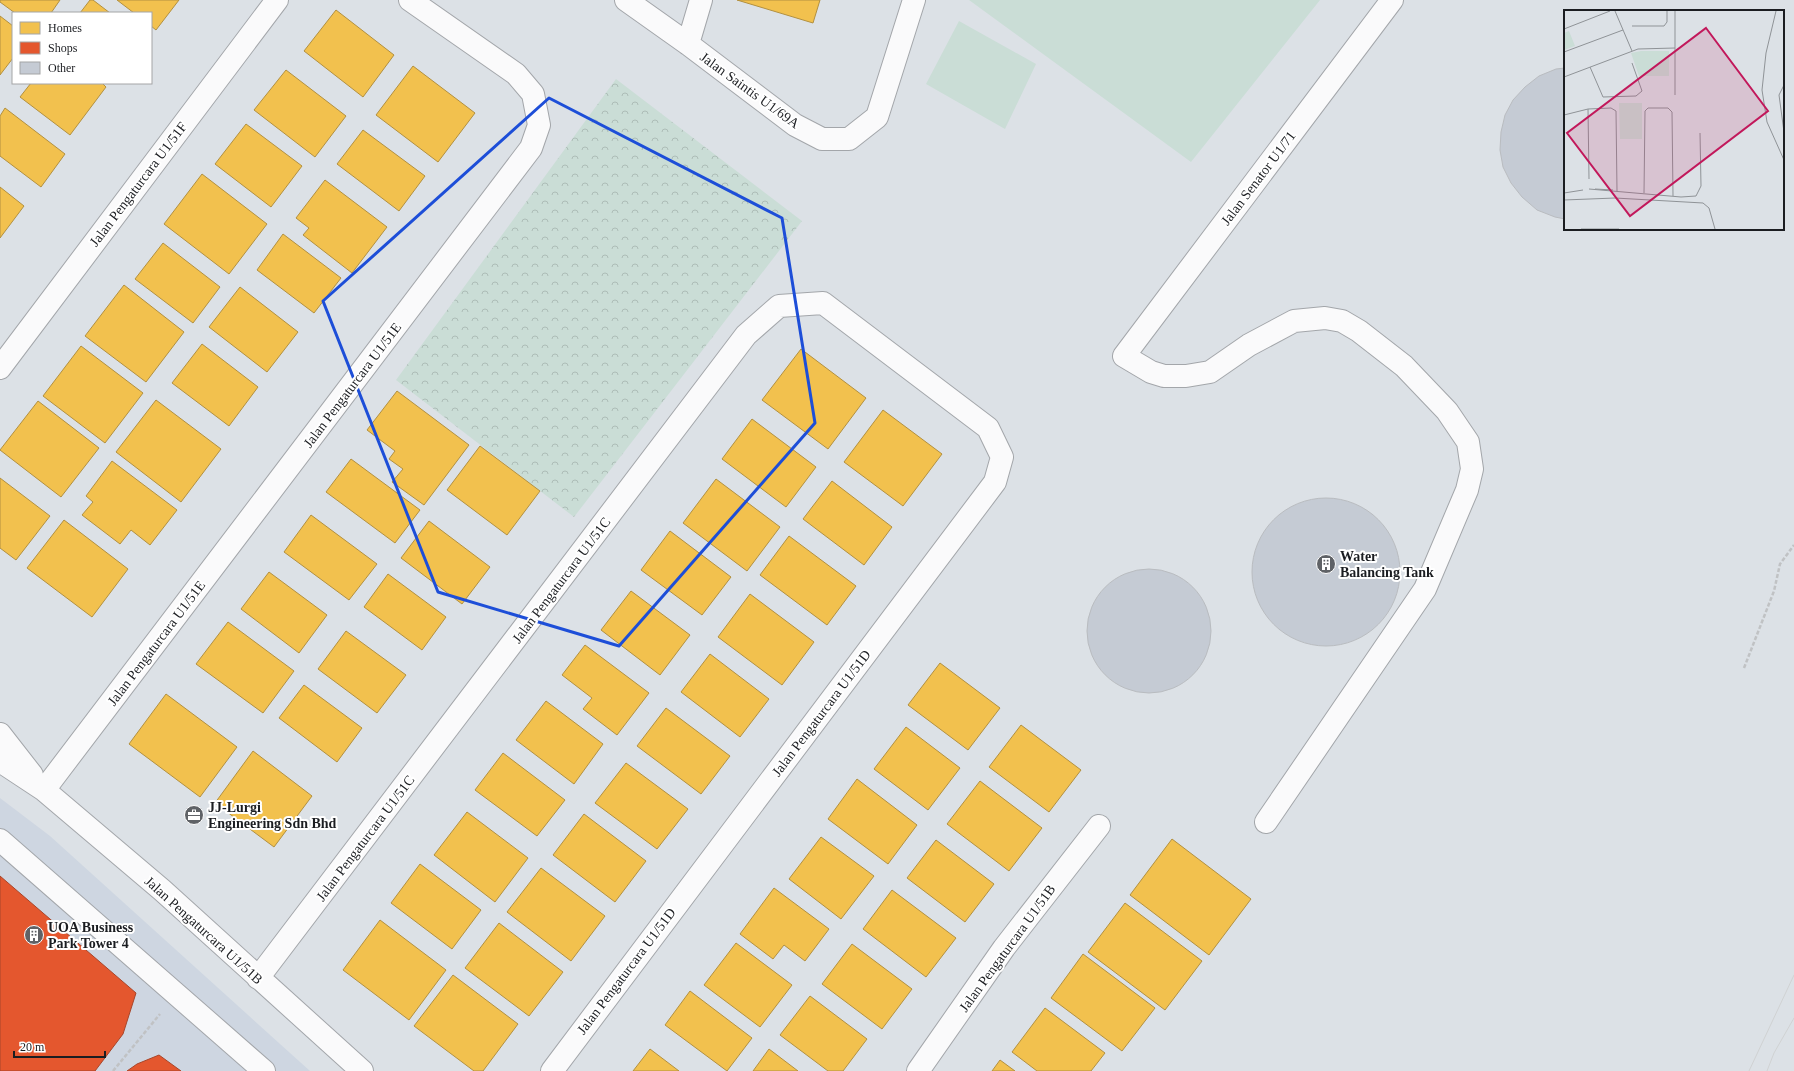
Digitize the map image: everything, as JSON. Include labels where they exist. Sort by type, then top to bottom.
[{"type":"street","name":"Jalan Pengaturcara U1/51F","points":[[0,368],[277,0]]},
{"type":"street","name":"Jalan Pengaturcara U1/51E","points":[[44,790],[531,148],[539,126],[533,94],[516,74],[410,0]]},
{"type":"street","name":"Jalan Saintis U1/69A","points":[[626,0],[688,44],[795,125],[822,139],[849,139],[877,117],[914,0]]},
{"type":"street","points":[[688,44],[701,0]]},
{"type":"street","name":"Jalan Senator U1/71","points":[[1266,822],[1425,589],[1467,490],[1472,469],[1468,442],[1447,411],[1404,366],[1359,331],[1342,321],[1325,318],[1294,321],[1249,345],[1210,372],[1186,376],[1164,376],[1151,372],[1124,356],[1392,0]]},
{"type":"street","name":"Jalan Pengaturcara U1/51C","points":[[258,978],[746,336],[780,306],[823,303],[907,367]]},
{"type":"street","name":"Jalan Pengaturcara U1/51D","points":[[552,1071],[995,482],[1002,457],[988,428],[907,367]]},
{"type":"street","name":"Jalan Pengaturcara U1/51B","points":[[0,734],[44,790]]},
{"type":"street","name":"Jalan Pengaturcara U1/51B","points":[[0,761],[44,790],[162,890],[362,1071]]},
{"type":"street","name":"Jalan Pengaturcara U1/51B","points":[[918,1071],[1004,948],[1099,826]]},
{"type":"street","points":[[0,840],[264,1071]]},
{"type":"path","points":[[1744,668],[1774,591],[1780,564],[1794,544]]},
{"type":"path","points":[[113,1071],[162,1012]]},
{"type":"highlighted area","points":[[549,98],[782,218],[815,423],[619,646],[438,592],[323,301]]},
{"type":"shaded area","points":[[0,798],[50,836],[310,1071],[0,1071]]},
{"type":"green space","points":[[969,0],[1320,0],[1191,162]]},
{"type":"green space","points":[[959,21],[1036,64],[1005,129],[926,84]]},
{"type":"green space","points":[[616,79],[802,221],[574,517],[396,380]]},
{"type":"building: Homes","points":[[0,0],[60,0],[52,12],[14,12],[0,2]]},
{"type":"building: Homes","points":[[90,0],[93,0],[109,12],[81,12]]},
{"type":"building: Homes","points":[[117,0],[179,0],[156,30],[152,27],[152,12],[133,12]]},
{"type":"building: Homes","points":[[737,0],[820,0],[813,23]]},
{"type":"building: Homes","points":[[336,10],[394,55],[363,97],[304,51]]},
{"type":"building: Homes","points":[[0,16],[12,25],[12,59],[0,75]]},
{"type":"building: Homes","points":[[413,66],[475,113],[438,162],[376,115]]},
{"type":"building: Homes","points":[[286,70],[346,116],[315,157],[254,110]]},
{"type":"building: Homes","points":[[30,84],[103,84],[106,87],[70,135],[20,97]]},
{"type":"building: Homes","points":[[5,108],[65,154],[41,187],[0,156],[0,116]]},
{"type":"building: Homes","points":[[246,124],[302,166],[271,207],[215,164]]},
{"type":"building: Homes","points":[[363,130],[425,176],[399,211],[337,164]]},
{"type":"building: Homes","points":[[202,174],[267,224],[229,274],[164,224]]},
{"type":"building: Homes","points":[[325,180],[387,227],[352,273],[303,235],[309,228],[296,218]]},
{"type":"building: Homes","points":[[0,187],[24,206],[0,238]]},
{"type":"building: Homes","points":[[283,234],[341,278],[314,313],[257,270]]},
{"type":"building: Homes","points":[[163,243],[220,287],[193,323],[135,279]]},
{"type":"building: Homes","points":[[124,285],[184,332],[146,382],[85,336]]},
{"type":"building: Homes","points":[[240,287],[298,332],[267,372],[209,327]]},
{"type":"building: Homes","points":[[202,344],[258,387],[229,426],[172,383]]},
{"type":"building: Homes","points":[[81,346],[143,393],[105,443],[43,396]]},
{"type":"building: Homes","points":[[801,349],[866,398],[828,449],[762,400]]},
{"type":"building: Homes","points":[[397,391],[469,445],[424,505],[392,482],[403,469],[389,459],[395,451],[367,430]]},
{"type":"building: Homes","points":[[156,400],[221,449],[181,502],[116,452]]},
{"type":"building: Homes","points":[[38,401],[99,448],[61,497],[0,450]]},
{"type":"building: Homes","points":[[883,410],[942,454],[903,506],[844,462]]},
{"type":"building: Homes","points":[[752,419],[816,467],[786,507],[722,459]]},
{"type":"building: Homes","points":[[480,446],[540,491],[507,535],[447,490]]},
{"type":"building: Homes","points":[[351,459],[420,510],[395,543],[326,492]]},
{"type":"building: Homes","points":[[112,461],[177,510],[150,545],[131,530],[120,544],[82,515],[93,502],[86,496]]},
{"type":"building: Homes","points":[[0,478],[50,516],[16,560],[0,548]]},
{"type":"building: Homes","points":[[716,479],[780,527],[747,571],[683,523]]},
{"type":"building: Homes","points":[[832,481],[892,527],[864,565],[803,519]]},
{"type":"building: Homes","points":[[311,515],[377,564],[349,600],[284,552]]},
{"type":"building: Homes","points":[[64,520],[128,569],[92,617],[27,568]]},
{"type":"building: Homes","points":[[429,521],[490,567],[462,604],[401,558]]},
{"type":"building: Homes","points":[[670,531],[731,577],[702,615],[641,570]]},
{"type":"building: Homes","points":[[789,536],[856,586],[827,625],[760,575]]},
{"type":"building: Homes","points":[[269,572],[327,615],[299,653],[241,609]]},
{"type":"building: Homes","points":[[388,574],[446,617],[422,650],[364,607]]},
{"type":"building: Homes","points":[[631,591],[690,635],[660,675],[601,630]]},
{"type":"building: Homes","points":[[750,594],[814,642],[782,685],[718,637]]},
{"type":"building: Homes","points":[[228,622],[294,671],[263,713],[196,664]]},
{"type":"building: Homes","points":[[346,631],[406,675],[377,713],[318,669]]},
{"type":"building: Homes","points":[[585,645],[649,693],[617,735],[583,709],[592,698],[562,675]]},
{"type":"building: Homes","points":[[710,654],[769,699],[740,737],[681,692]]},
{"type":"building: Homes","points":[[940,663],[1000,708],[968,750],[908,705]]},
{"type":"building: Homes","points":[[304,685],[362,728],[337,762],[279,718]]},
{"type":"building: Homes","points":[[166,694],[237,747],[200,797],[129,744]]},
{"type":"building: Homes","points":[[546,701],[603,744],[574,784],[516,740]]},
{"type":"building: Homes","points":[[666,708],[730,756],[701,794],[637,746]]},
{"type":"building: Homes","points":[[1021,725],[1081,770],[1049,812],[989,767]]},
{"type":"building: Homes","points":[[906,727],[960,768],[928,810],[874,769]]},
{"type":"building: Homes","points":[[253,751],[312,796],[274,847],[215,803]]},
{"type":"building: Homes","points":[[503,753],[565,800],[537,836],[475,790]]},
{"type":"building: Homes","points":[[626,763],[688,809],[657,849],[595,803]]},
{"type":"building: Homes","points":[[857,779],[917,825],[888,864],[828,819]]},
{"type":"building: Homes","points":[[980,781],[1042,828],[1009,871],[947,824]]},
{"type":"building: Homes","points":[[467,812],[528,858],[495,902],[434,855]]},
{"type":"building: Homes","points":[[584,814],[646,861],[615,902],[553,855]]},
{"type":"building: Homes","points":[[821,837],[874,876],[841,919],[789,879]]},
{"type":"building: Homes","points":[[1172,839],[1251,899],[1209,955],[1130,895]]},
{"type":"building: Homes","points":[[936,840],[994,884],[965,922],[907,878]]},
{"type":"building: Homes","points":[[420,864],[481,910],[452,949],[391,903]]},
{"type":"building: Homes","points":[[541,868],[605,916],[571,961],[507,912]]},
{"type":"building: Homes","points":[[774,888],[829,929],[805,961],[784,945],[773,959],[740,934]]},
{"type":"building: Homes","points":[[892,890],[956,938],[926,977],[863,929]]},
{"type":"building: Homes","points":[[1125,903],[1202,961],[1165,1010],[1088,952]]},
{"type":"building: Homes","points":[[380,920],[446,970],[409,1020],[343,970]]},
{"type":"building: Homes","points":[[499,923],[563,972],[529,1016],[465,968]]},
{"type":"building: Homes","points":[[736,943],[792,985],[760,1027],[704,985]]},
{"type":"building: Homes","points":[[852,944],[912,989],[882,1029],[822,984]]},
{"type":"building: Homes","points":[[1083,954],[1155,1008],[1122,1051],[1051,998]]},
{"type":"building: Homes","points":[[453,975],[518,1024],[483,1071],[474,1071],[414,1026]]},
{"type":"building: Homes","points":[[690,991],[752,1038],[727,1071],[665,1025]]},
{"type":"building: Homes","points":[[810,996],[867,1039],[843,1071],[828,1071],[780,1035]]},
{"type":"building: Homes","points":[[1045,1008],[1105,1053],[1091,1071],[1037,1071],[1012,1052]]},
{"type":"building: Homes","points":[[650,1049],[679,1071],[633,1071]]},
{"type":"building: Homes","points":[[769,1049],[798,1071],[753,1071]]},
{"type":"building: Homes","points":[[1000,1060],[1015,1071],[992,1071]]},
{"type":"building: Shops","name":"UOA Business Park Tower 4","points":[[0,876],[136,993],[123,1034],[95,1071],[0,1071]]},
{"type":"building: Shops","points":[[159,1055],[181,1071],[127,1071],[137,1064]]},
{"type":"building: Other","points":[[1564,68],[1564,219],[1537,210],[1522,197],[1511,183],[1503,167],[1500,150],[1501,132],[1505,115],[1513,100],[1525,87],[1539,76],[1556,69]]},
{"type":"building: Other","name":"Water Balancing Tank","points":[[1333,498],[1354,503],[1367,510],[1383,525],[1395,544],[1399,558],[1399,586],[1395,600],[1388,613],[1373,629],[1367,634],[1348,643],[1333,646],[1319,646],[1298,641],[1285,634],[1264,613],[1257,600],[1253,586],[1252,565],[1257,544],[1264,531],[1285,510],[1298,503],[1312,499]]},
{"type":"building: Other","points":[[1155,569],[1173,573],[1184,579],[1197,591],[1207,607],[1211,631],[1207,655],[1201,666],[1189,679],[1167,691],[1143,693],[1125,689],[1114,683],[1101,671],[1089,649],[1087,625],[1091,607],[1097,596],[1109,583],[1131,571]]},
{"type":"tram line","points":[[1749,1071],[1794,975]]},
{"type":"tram line","points":[[1767,1071],[1774,1053],[1794,1018]]},
{"type":"place","name":"Water Balancing Tank","points":[[1326,564]]},
{"type":"place","name":"JJ-Lurgi Engineering Sdn Bhd","points":[[194,815]]},
{"type":"place","name":"UOA Business Park Tower 4","points":[[34,935]]}]
